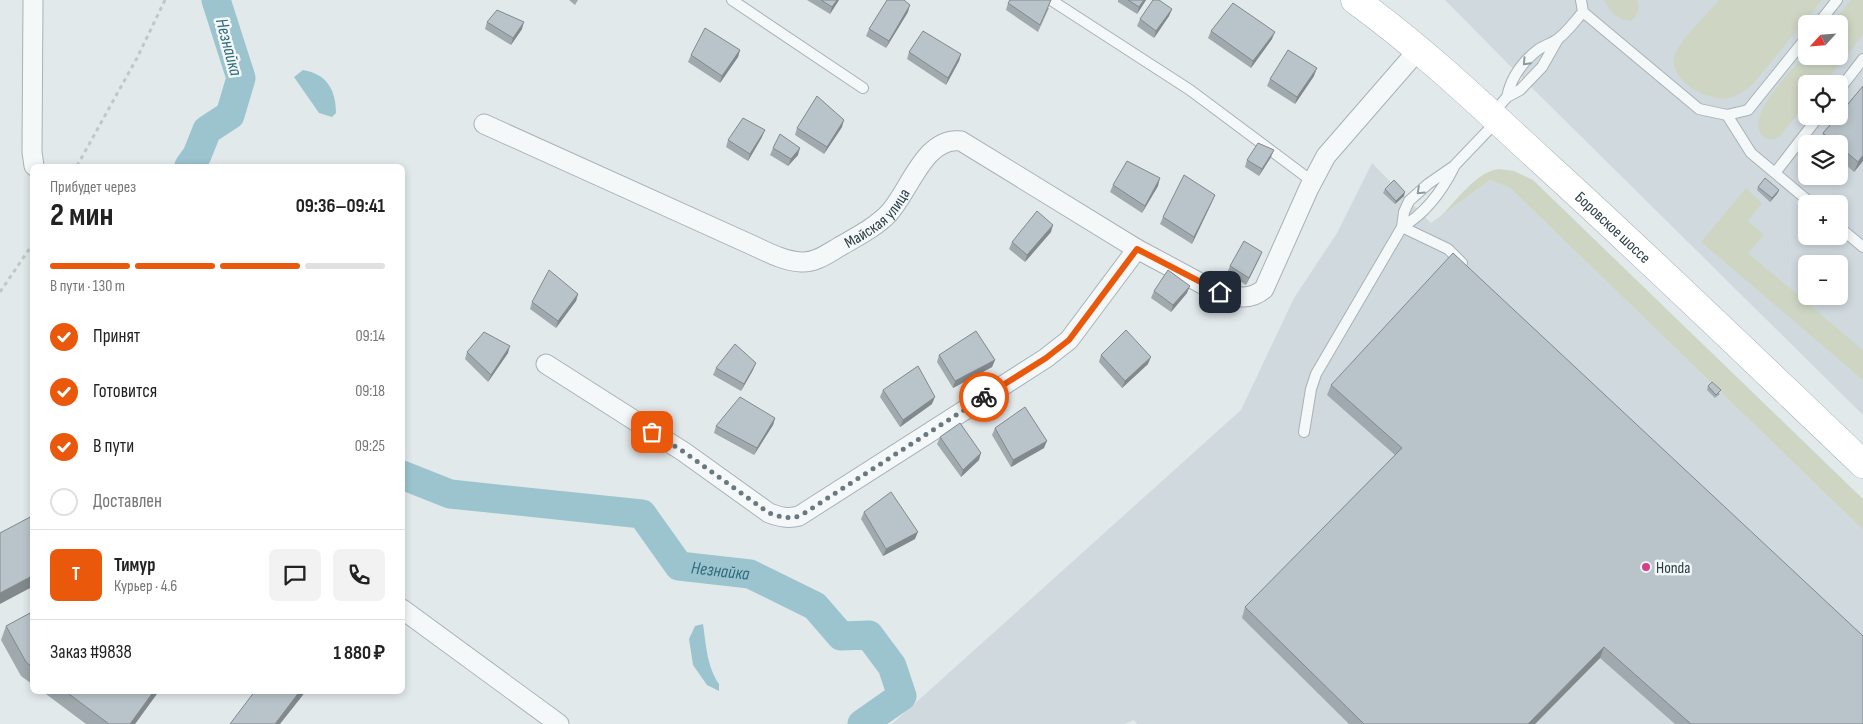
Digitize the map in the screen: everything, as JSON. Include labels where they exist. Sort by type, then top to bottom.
[{"type":"main road","name":"Боровское шоссе","points":[[1355,0],[1499,111],[1629,240],[1863,464]]},
{"type":"street","points":[[33,0],[32,152],[34,164]]},
{"type":"street","points":[[1312,182],[1326,156],[1419,49]]},
{"type":"street","name":"Майская улица","points":[[484,124],[754,246],[784,259],[802,262],[817,260],[882,219],[889,213],[926,158],[935,148],[952,140],[961,140],[1137,249],[1220,292],[1234,297],[1256,296],[1264,289],[1312,182]]},
{"type":"street","points":[[546,364],[684,452],[769,513],[791,518],[800,516],[1046,358],[1069,340],[1137,249]]},
{"type":"street","points":[[405,611],[559,724]]},
{"type":"lane","points":[[732,0],[863,88]]},
{"type":"lane","points":[[1051,0],[1190,90],[1312,182]]},
{"type":"lane","points":[[1580,0],[1583,12],[1698,109],[1727,115],[1748,110],[1798,48]]},
{"type":"lane","points":[[1825,15],[1837,0]]},
{"type":"lane","points":[[1402,227],[1414,220],[1431,203],[1454,166],[1499,111],[1539,71],[1559,38],[1583,12]]},
{"type":"lane","points":[[1499,111],[1516,73],[1539,49],[1559,38]]},
{"type":"lane","points":[[1848,78],[1863,59]]},
{"type":"lane","points":[[1727,115],[1751,153],[1801,195]]},
{"type":"lane","points":[[1775,173],[1812,125]]},
{"type":"lane","points":[[1304,432],[1311,389],[1316,374],[1402,227],[1404,212],[1409,201],[1428,184],[1454,166]]},
{"type":"lane","points":[[1402,227],[1448,249],[1469,270]]},
{"type":"lane","points":[[1848,234],[1863,247]]},
{"type":"path","points":[[77,164],[137,58],[164,0]]},
{"type":"path","points":[[0,292],[30,248]]},
{"type":"shaded area","points":[[1445,0],[1863,0],[1863,415],[1527,83]]},
{"type":"shaded area","points":[[1372,163],[1431,223],[1490,180],[1510,188],[1863,530],[1863,724],[1137,724],[1134,720],[1125,724],[892,724],[1241,410],[1294,298],[1337,233]]},
{"type":"green space","points":[[1604,0],[1637,0],[1638,12],[1631,21],[1621,19],[1612,12]]},
{"type":"green space","points":[[1719,0],[1822,0],[1810,15],[1798,15],[1798,29],[1752,85],[1741,93],[1729,98],[1711,97],[1692,88],[1684,82],[1674,66],[1676,51]]},
{"type":"green space","points":[[1851,0],[1863,0],[1863,35],[1848,53],[1848,15],[1838,15]]},
{"type":"green space","points":[[1798,63],[1798,65],[1839,65],[1830,75],[1798,75],[1798,114],[1779,137],[1768,139],[1762,135],[1758,126],[1760,116],[1765,104]]},
{"type":"green space","points":[[1499,169],[1514,171],[1533,180],[1863,499],[1863,530],[1510,188],[1490,180],[1441,216],[1475,181],[1491,171]]},
{"type":"green space","points":[[1746,188],[1762,203],[1748,221],[1764,235],[1748,253],[1798,295],[1798,305],[1810,305],[1863,350],[1863,380],[1701,242]]},
{"type":"water","points":[[303,70],[324,79],[332,90],[336,113],[332,117],[319,113],[294,77]]},
{"type":"water","points":[[703,624],[709,663],[719,684],[719,691],[707,685],[693,665],[689,639],[695,626]]},
{"type":"building","points":[[821,0],[837,0],[832,7]]},
{"type":"building","points":[[887,0],[904,0],[910,5],[889,41],[869,29]]},
{"type":"building","points":[[1010,0],[1051,0],[1040,25],[1008,3]]},
{"type":"building","points":[[1128,0],[1144,0],[1139,7]]},
{"type":"building","points":[[1153,0],[1159,0],[1172,9],[1156,31],[1140,19]]},
{"type":"building","points":[[1233,3],[1275,32],[1253,61],[1211,31]]},
{"type":"building","points":[[497,10],[524,22],[513,38],[487,22]]},
{"type":"building","points":[[705,28],[740,50],[722,76],[691,55]]},
{"type":"building","points":[[923,31],[961,54],[948,78],[909,52]]},
{"type":"building","points":[[1288,50],[1317,68],[1297,97],[1270,79]]},
{"type":"building","points":[[1863,86],[1863,155],[1858,162],[1848,154],[1848,135],[1825,135],[1823,133],[1830,125],[1848,125],[1848,104]]},
{"type":"building","points":[[817,96],[844,120],[827,147],[797,128]]},
{"type":"building","points":[[743,118],[765,130],[750,154],[728,140]]},
{"type":"building","points":[[780,134],[800,148],[791,159],[773,148]]},
{"type":"building","points":[[1258,143],[1274,150],[1262,169],[1247,160]]},
{"type":"building","points":[[1127,161],[1160,178],[1145,206],[1113,185]]},
{"type":"building","points":[[1184,175],[1215,195],[1194,237],[1163,217]]},
{"type":"building","points":[[1765,178],[1779,190],[1772,198],[1758,187]]},
{"type":"building","points":[[1394,180],[1405,192],[1396,201],[1385,189]]},
{"type":"building","points":[[1037,211],[1053,225],[1027,255],[1012,242]]},
{"type":"building","points":[[1244,241],[1262,252],[1249,278],[1230,266]]},
{"type":"building","points":[[1453,253],[1863,636],[1863,724],[1691,724],[1604,647],[1528,724],[1364,724],[1245,607],[1402,448],[1331,385]]},
{"type":"building","points":[[549,270],[578,294],[558,321],[532,302]]},
{"type":"building","points":[[1168,270],[1190,286],[1173,305],[1154,291]]},
{"type":"building","points":[[1126,330],[1151,357],[1125,381],[1101,355]]},
{"type":"building","points":[[976,331],[995,360],[955,381],[939,355]]},
{"type":"building","points":[[484,332],[510,346],[491,375],[467,352]]},
{"type":"building","points":[[735,344],[756,363],[744,384],[716,368]]},
{"type":"building","points":[[918,366],[935,397],[903,420],[883,390]]},
{"type":"building","points":[[1712,382],[1721,390],[1716,395],[1708,386]]},
{"type":"building","points":[[740,397],[775,418],[757,448],[716,426]]},
{"type":"building","points":[[1025,407],[1047,441],[1013,460],[995,428]]},
{"type":"building","points":[[960,423],[981,453],[963,470],[940,437]]},
{"type":"building","points":[[891,492],[918,532],[886,549],[864,512]]},
{"type":"building","points":[[30,517],[30,577],[0,593],[0,533]]},
{"type":"building","points":[[30,613],[30,665],[26,662],[6,626]]},
{"type":"building","points":[[69,694],[152,694],[130,724],[109,724]]},
{"type":"building","points":[[253,694],[298,694],[275,724],[230,724]]},
{"type":"waterway","name":"Незнайка","points":[[190,164],[197,155],[207,130],[230,115],[241,78],[216,0]]},
{"type":"waterway","name":"Незнайка","points":[[405,476],[450,494],[642,514],[679,566],[750,574],[815,606],[841,636],[869,635],[892,666],[902,696],[862,724]]},
{"type":"way so far","points":[[652,432],[684,452],[769,513],[791,518],[800,516],[984,397]]},
{"type":"place","name":"Honda","points":[[1646,567]]},
{"type":"route","points":[[984,397],[1046,358],[1069,340],[1137,249],[1220,292]]}]
